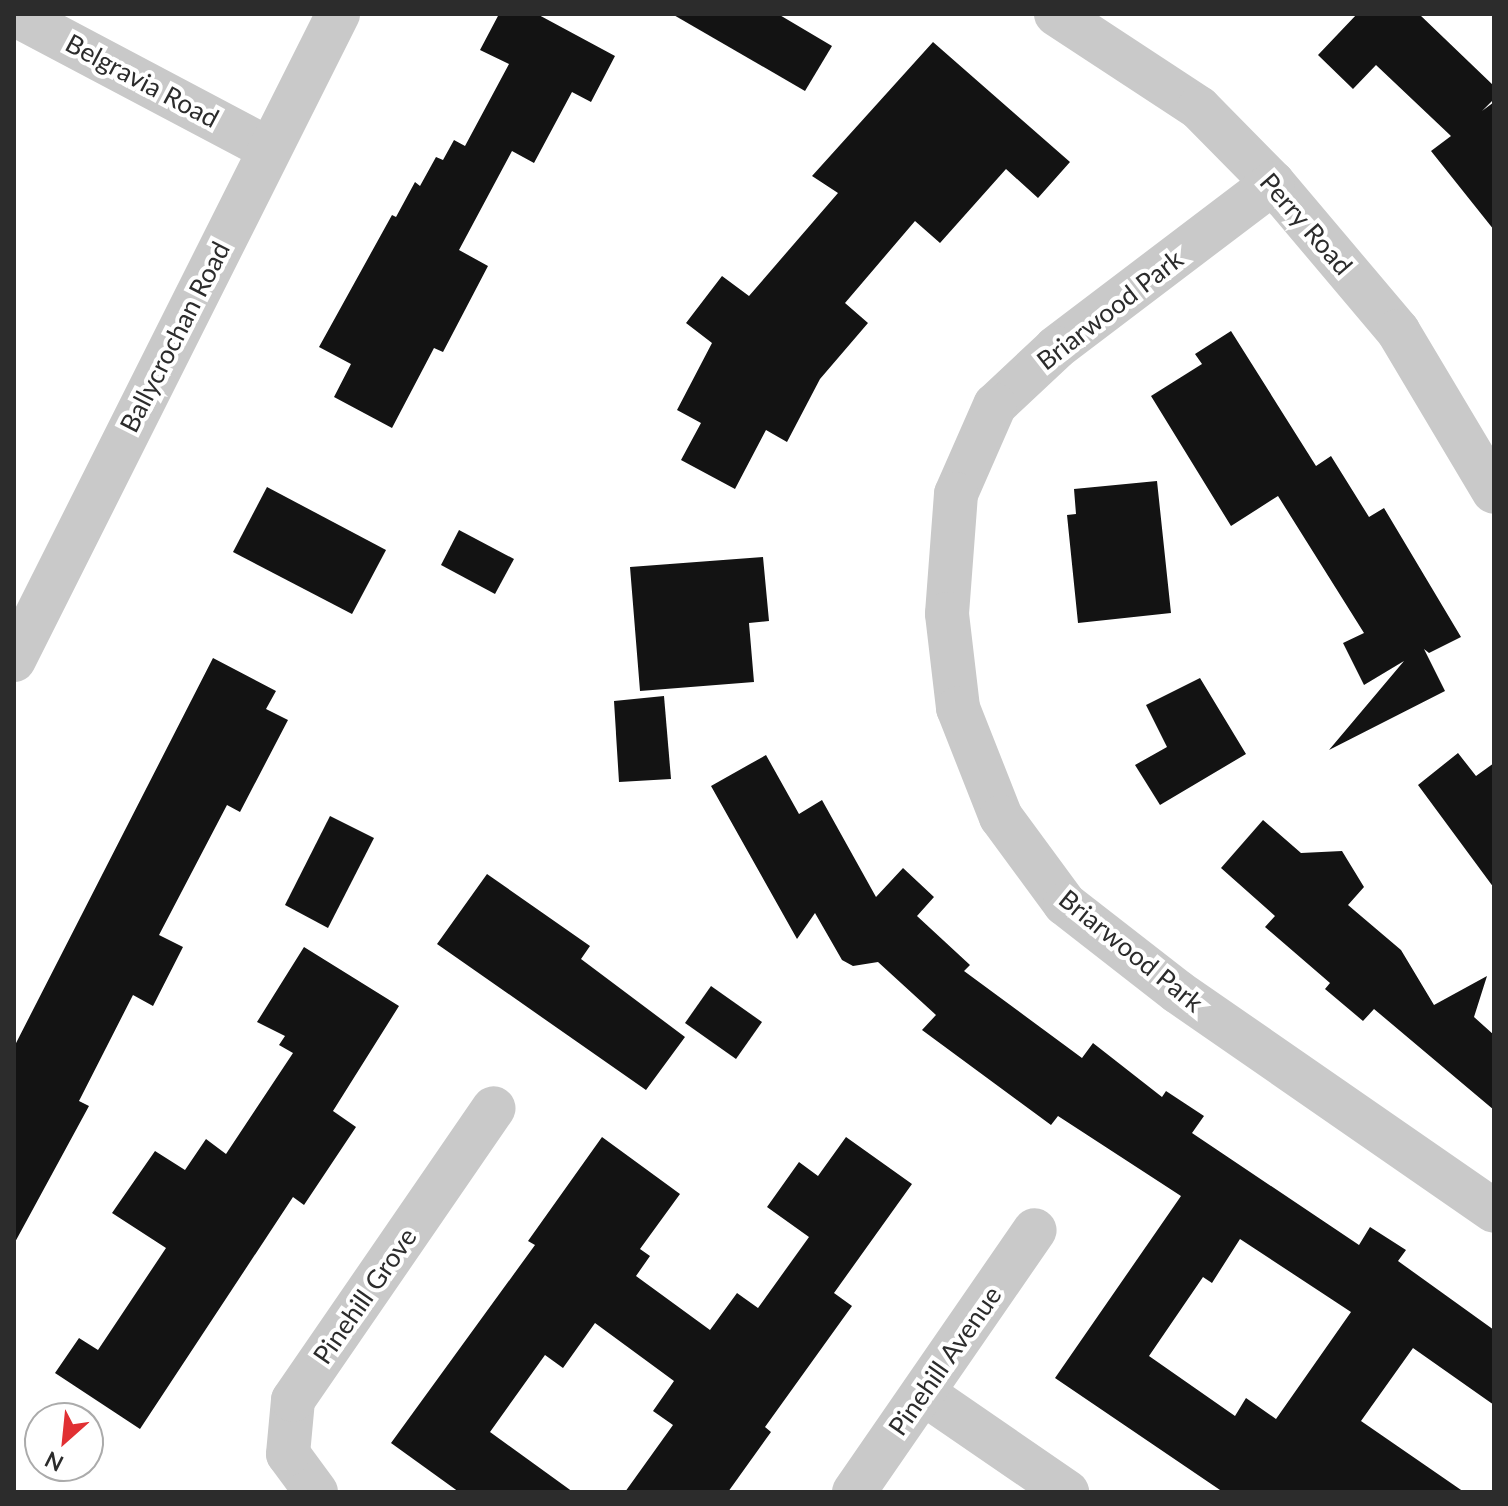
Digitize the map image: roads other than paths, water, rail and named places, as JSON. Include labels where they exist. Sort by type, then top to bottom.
[{"type":"street","name":"Belgravia Road","points":[[14,14],[269,149]]},
{"type":"street","name":"Ballycrochan Road","points":[[14,660],[338,14]]},
{"type":"street","name":"Perry Road","points":[[1056,14],[1199,108],[1273,183],[1398,331],[1494,492]]},
{"type":"street","name":"Briarwood Park","points":[[1273,183],[1056,348],[995,405],[956,494],[947,614],[958,708],[1001,817],[1065,904],[1178,992],[1494,1211]]},
{"type":"street","name":"Pinehill Grove","points":[[316,1492],[288,1454],[293,1400],[494,1108]]},
{"type":"street","name":"Pinehill Avenue","points":[[854,1492],[1035,1230]]},
{"type":"street","points":[[923,1393],[1067,1492]]}]
